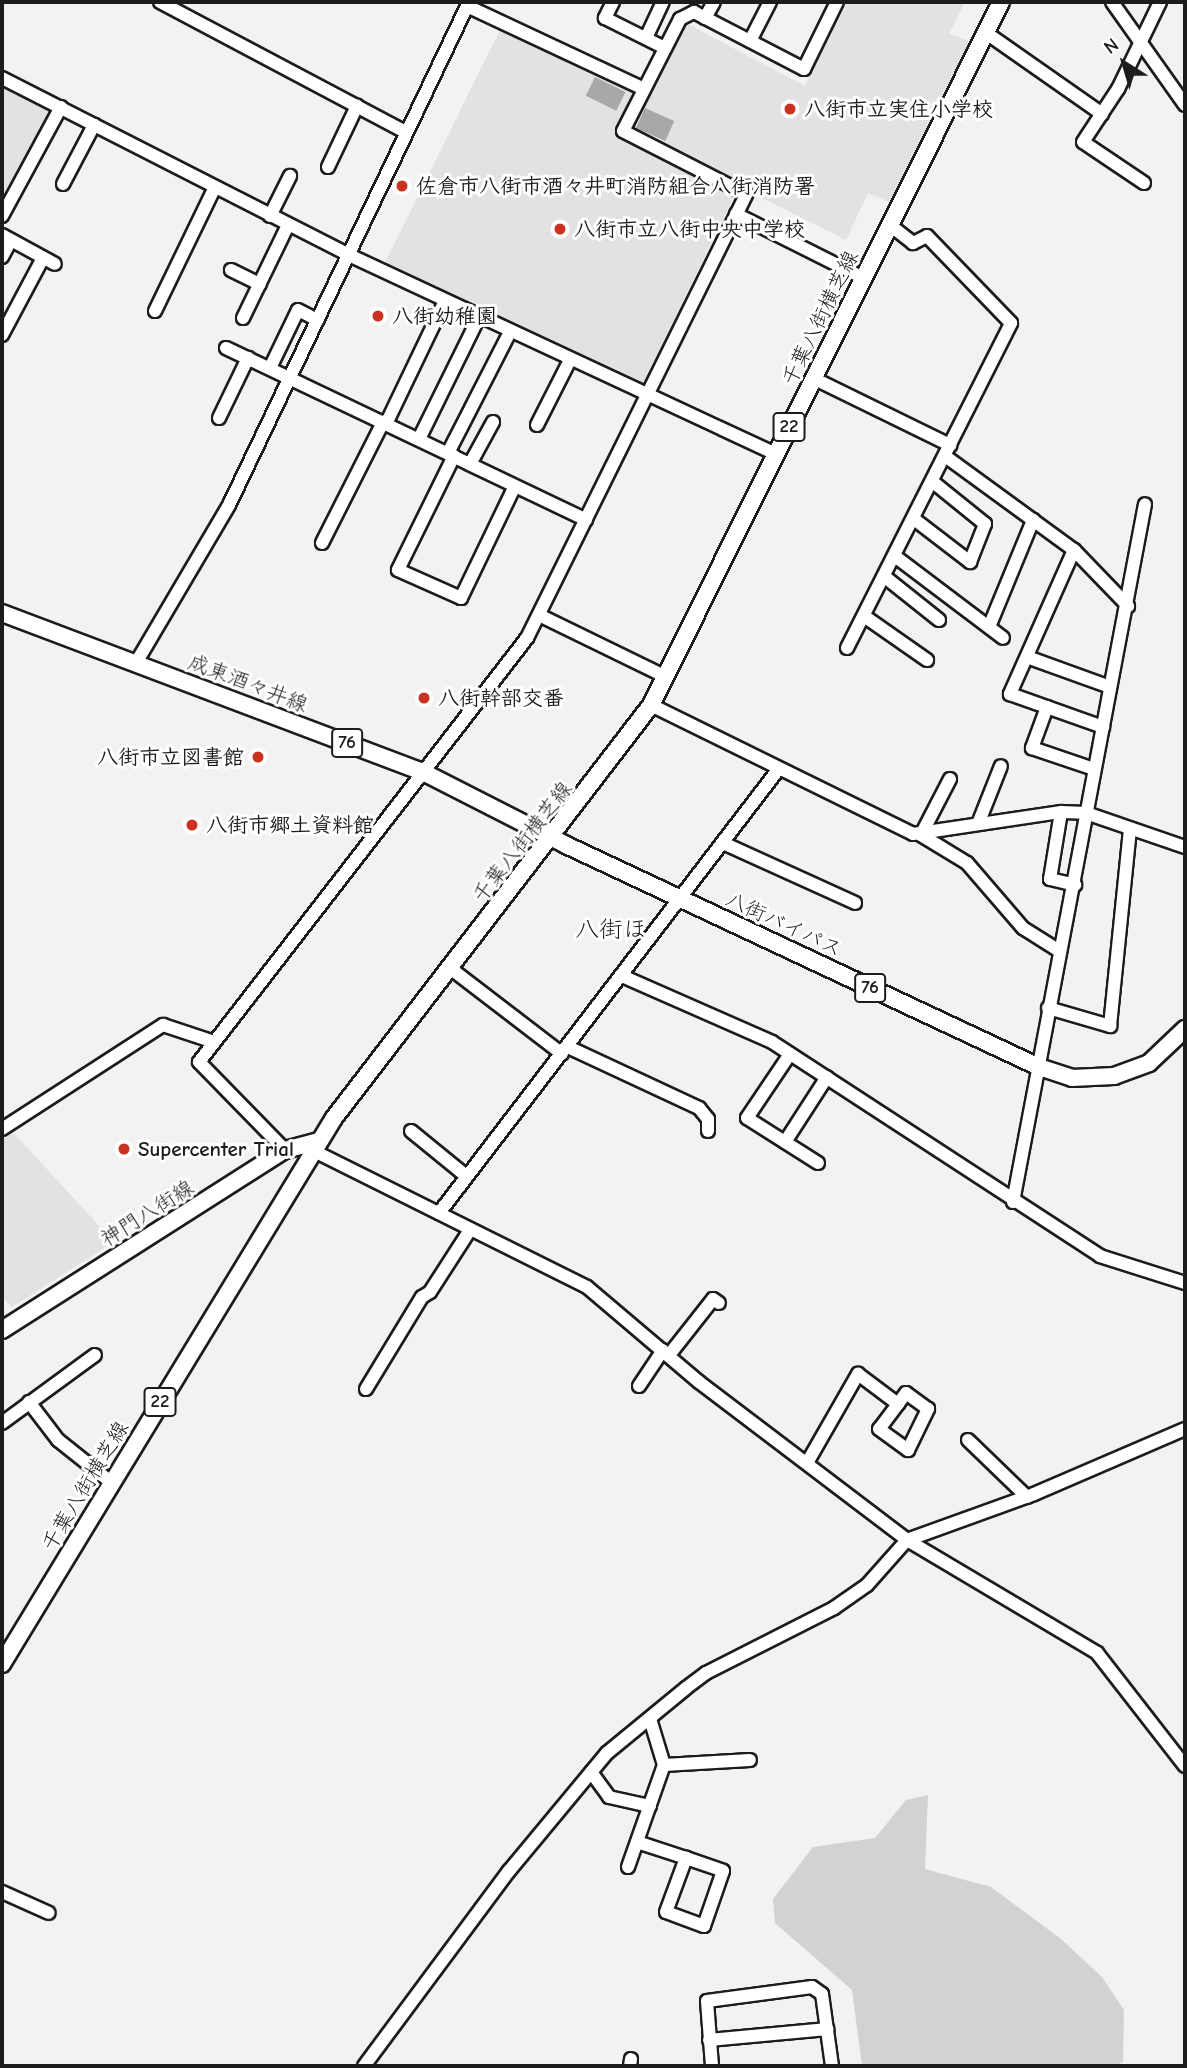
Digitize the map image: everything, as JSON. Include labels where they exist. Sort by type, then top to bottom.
[{"type":"main road","name":"千葉八街横芝線","points":[[2,1664],[316,1145],[651,705],[1001,2]]},
{"type":"main road","name":"成東酒々井線","points":[[2,613],[421,771],[552,838]]},
{"type":"main road","name":"八街バイパス","points":[[552,838],[1039,1067],[1072,1078],[1093,1080],[1130,1072],[1149,1063],[1185,1029]]},
{"type":"main road","name":"神門八街線","points":[[2,1330],[285,1150],[316,1145]]},
{"type":"street","points":[[160,2],[179,6],[406,132]]},
{"type":"street","points":[[613,2],[605,18],[665,48]]},
{"type":"street","points":[[646,38],[663,2]]},
{"type":"street","points":[[705,18],[714,2]]},
{"type":"street","points":[[750,41],[770,2]]},
{"type":"street","points":[[285,1150],[199,1062],[421,771],[509,664],[539,615],[746,194],[623,131],[680,19],[694,12],[804,69],[837,2]]},
{"type":"street","points":[[1112,2],[1185,105]]},
{"type":"street","points":[[1143,183],[1083,142],[1102,114],[1160,2]]},
{"type":"street","points":[[136,663],[229,505],[468,4],[644,89]]},
{"type":"street","points":[[985,32],[1102,114]]},
{"type":"street","points":[[2,78],[214,189],[349,255],[776,454]]},
{"type":"street","points":[[328,167],[357,106]]},
{"type":"street","points":[[2,216],[61,107]]},
{"type":"street","points":[[63,184],[94,125]]},
{"type":"street","points":[[270,216],[290,176]]},
{"type":"street","points":[[155,311],[214,189]]},
{"type":"street","points":[[736,215],[863,278]]},
{"type":"street","points":[[848,648],[896,557],[1011,323],[927,236],[913,243],[889,224]]},
{"type":"street","points":[[243,318],[288,225]]},
{"type":"street","points":[[2,257],[6,238],[49,261],[2,335]]},
{"type":"street","points":[[231,270],[260,284]]},
{"type":"street","points":[[322,543],[445,301]]},
{"type":"street","points":[[270,368],[298,310],[318,320]]},
{"type":"street","points":[[419,439],[479,317]]},
{"type":"street","points":[[510,332],[398,570],[461,598],[515,486]]},
{"type":"street","points":[[226,348],[586,520]]},
{"type":"street","points":[[219,418],[248,358]]},
{"type":"street","points":[[537,425],[570,360]]},
{"type":"street","points":[[813,378],[947,451],[1074,550],[1128,606]]},
{"type":"street","points":[[470,464],[492,422]]},
{"type":"street","points":[[914,519],[970,562],[985,524],[933,482]]},
{"type":"street","points":[[1013,1202],[1058,950],[1075,886],[1094,769],[1128,606],[1145,504]]},
{"type":"street","points":[[989,627],[1033,520]]},
{"type":"street","points":[[1074,550],[1010,694],[1102,727]]},
{"type":"street","points":[[896,557],[1003,638]]},
{"type":"street","points":[[885,577],[939,620]]},
{"type":"street","points":[[539,615],[666,677]]},
{"type":"street","points":[[864,616],[927,660]]},
{"type":"street","points":[[1027,656],[1110,687]]},
{"type":"street","points":[[651,705],[778,770],[921,835],[967,863],[1023,928],[1058,950]]},
{"type":"street","points":[[1047,707],[1032,748],[1094,769]]},
{"type":"street","points":[[978,824],[1001,766]]},
{"type":"street","points":[[439,1213],[465,1175],[565,1051],[778,770]]},
{"type":"street","points":[[921,835],[950,779]]},
{"type":"street","points":[[921,835],[1061,812],[1086,813],[1185,847]]},
{"type":"street","points":[[1061,812],[1050,879],[1075,886]]},
{"type":"street","points":[[1048,1008],[1110,1026],[1130,830]]},
{"type":"street","points":[[723,842],[855,903]]},
{"type":"street","points":[[450,968],[565,1051],[699,1108],[708,1119],[708,1131]]},
{"type":"street","points":[[622,976],[772,1042],[1013,1202],[1100,1256],[1185,1283]]},
{"type":"street","points":[[2,1129],[163,1025],[214,1042]]},
{"type":"street","points":[[790,1054],[747,1118],[818,1163]]},
{"type":"street","points":[[785,1142],[827,1077]]},
{"type":"street","points":[[411,1131],[465,1175]]},
{"type":"street","points":[[316,1145],[470,1230],[587,1287],[907,1540],[1097,1653],[1185,1766]]},
{"type":"street","points":[[366,1389],[422,1297],[430,1292],[470,1230]]},
{"type":"street","points":[[639,1386],[713,1299],[719,1303]]},
{"type":"street","points":[[2,1423],[95,1355]]},
{"type":"street","points":[[807,1463],[858,1374],[898,1404]]},
{"type":"street","points":[[906,1393],[928,1409],[908,1450],[879,1429],[898,1404],[906,1393]]},
{"type":"street","points":[[29,1402],[58,1440],[112,1483]]},
{"type":"street","points":[[364,2066],[509,1871],[607,1753],[706,1673],[834,1608],[867,1585],[907,1540],[1027,1497],[1185,1429]]},
{"type":"street","points":[[968,1440],[1027,1497]]},
{"type":"street","points":[[628,1867],[664,1765],[650,1719]]},
{"type":"street","points":[[664,1765],[750,1760]]},
{"type":"street","points":[[591,1772],[609,1797],[650,1807]]},
{"type":"street","points":[[637,1842],[686,1858],[723,1871],[704,1926],[666,1912],[686,1858]]},
{"type":"street","points":[[2,1892],[49,1913]]},
{"type":"street","points":[[712,2066],[707,2001],[812,1987],[822,1994],[832,2066]]},
{"type":"street","points":[[709,2040],[827,2029]]},
{"type":"shaded area","name":"八街市立実住小学校","points":[[847,2],[965,2],[949,33],[974,44],[891,203],[868,193],[846,240],[629,132],[678,31],[690,25],[805,86]]},
{"type":"shaded area","name":"八街市立八街中央中学校","points":[[501,28],[640,92],[619,133],[736,192],[642,386],[383,267]]},
{"type":"shaded area","points":[[595,77],[626,92],[616,111],[586,96]]},
{"type":"shaded area","points":[[2,87],[50,110],[2,203]]},
{"type":"shaded area","points":[[645,108],[674,121],[665,141],[636,128]]},
{"type":"shaded area","points":[[10,1129],[114,1242],[12,1307],[2,1297],[2,1135]]},
{"type":"shaded area","points":[[928,1795],[925,1869],[991,1887],[1061,1939],[1102,1977],[1124,2010],[1123,2062],[1113,2066],[862,2066],[852,1990],[775,1923],[773,1899],[813,1847],[875,1838],[906,1800]]},
{"type":"place","name":"八街市立実住小学校","points":[[790,109]]},
{"type":"place","name":"佐倉市八街市酒々井町消防組合八街消防署","points":[[402,186]]},
{"type":"place","name":"八街市立八街中央中学校","points":[[560,229]]},
{"type":"place","name":"八街幼稚園","points":[[378,316]]},
{"type":"place","name":"八街幹部交番","points":[[424,698]]},
{"type":"place","name":"八街市立図書館","points":[[258,757]]},
{"type":"place","name":"八街市郷土資料館","points":[[192,825]]},
{"type":"place","name":"Supercenter Trial","points":[[124,1149]]},
{"type":"district","name":"八街ほ","points":[[611,930]]}]
